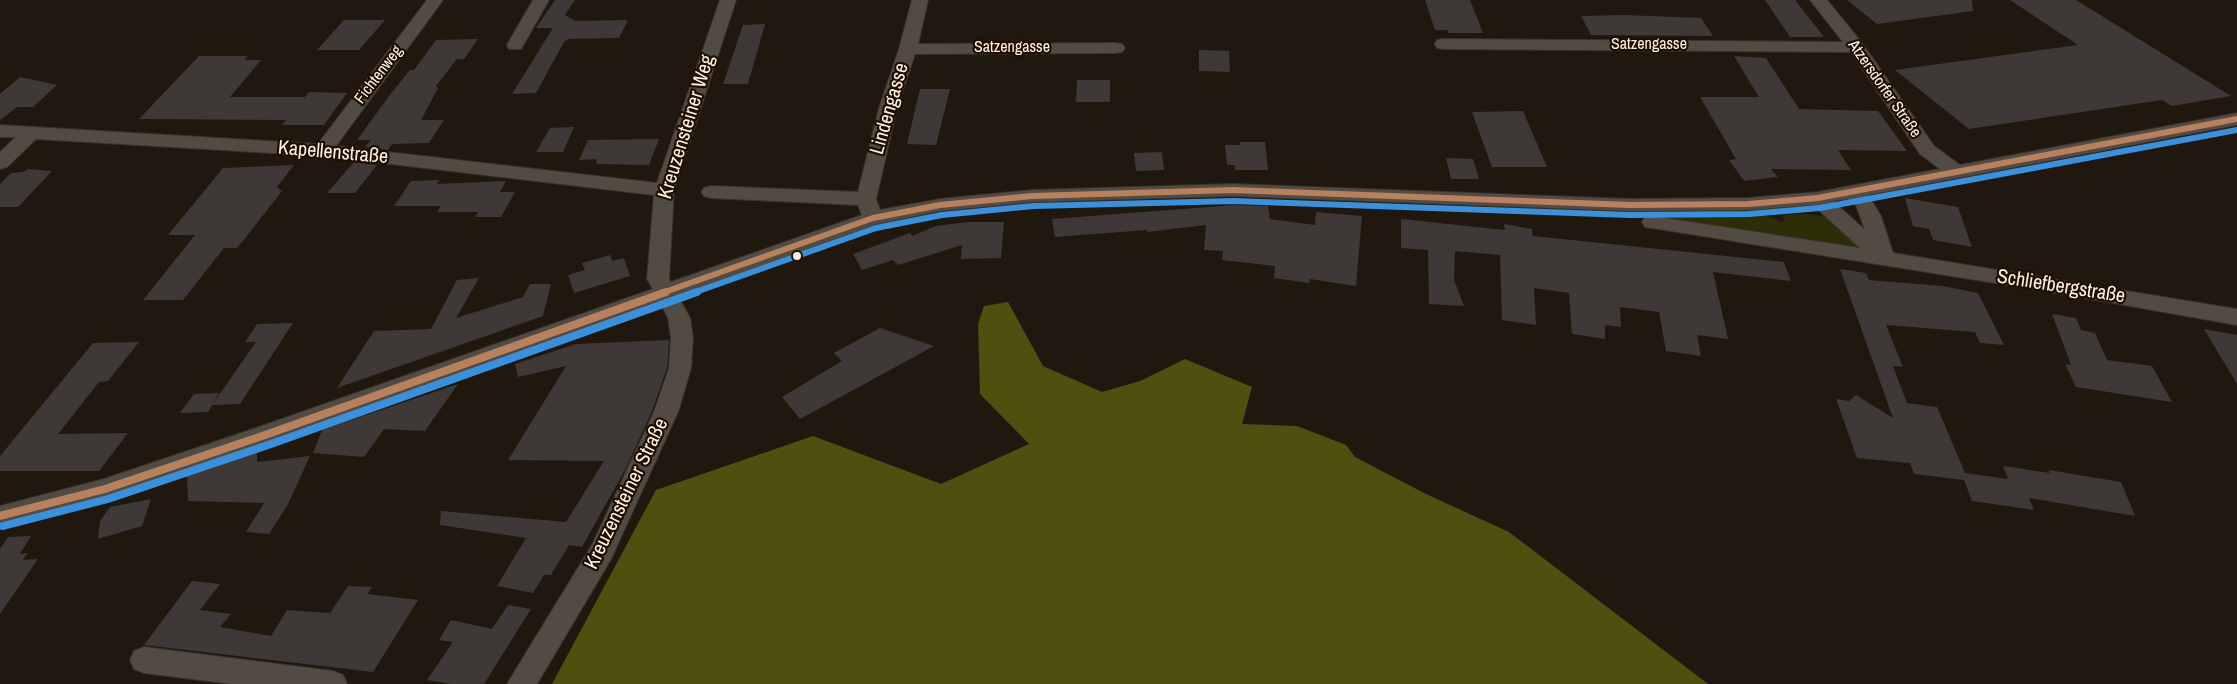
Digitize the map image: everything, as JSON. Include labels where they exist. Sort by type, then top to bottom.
[{"type":"street","name":"Fichtenweg","points":[[323,150],[435,0]]},
{"type":"street","points":[[514,45],[541,0]]},
{"type":"street","name":"Kreuzensteiner Weg","points":[[664,291],[658,279],[664,190],[728,0]]},
{"type":"street","name":"Lindengasse","points":[[869,208],[888,108],[908,49],[920,0]]},
{"type":"street","name":"Atzersdorfer Straße","points":[[1818,0],[1856,47],[1927,150],[1957,172]]},
{"type":"street","name":"Satzengasse","points":[[1443,44],[1856,47]]},
{"type":"street","name":"Satzengasse","points":[[908,49],[1116,48]]},
{"type":"street","points":[[711,192],[869,208],[940,205],[1032,196],[1161,190],[1302,191],[1630,205],[1748,204],[1818,198],[2237,119]]},
{"type":"street","name":"Kapellenstraße","points":[[0,131],[323,150],[664,190]]},
{"type":"street","points":[[0,163],[32,132]]},
{"type":"street","points":[[1851,191],[1864,202],[1871,216],[1884,259]]},
{"type":"street","points":[[1818,198],[1884,259]]},
{"type":"street","points":[[0,516],[105,489],[258,438],[664,291],[869,208]]},
{"type":"street","name":"Schliefbergstraße","points":[[1652,222],[2237,316]]},
{"type":"street","name":"Kreuzensteiner Straße","points":[[520,684],[602,551],[666,412],[680,368],[682,337],[679,318],[664,291]]},
{"type":"street","points":[[144,660],[333,684]]},
{"type":"shaded area","points":[[1783,215],[1826,216],[1859,247],[1851,248],[1661,217],[1768,216],[1781,222],[1784,221]]},
{"type":"shaded area","points":[[1008,302],[1043,366],[1102,392],[1140,381],[1185,359],[1252,387],[1242,424],[1297,426],[1346,445],[1355,457],[1426,494],[1509,532],[1708,684],[552,684],[656,490],[813,436],[941,484],[1029,444],[980,394],[978,324],[984,306]]},
{"type":"building","points":[[555,0],[575,0],[565,15],[575,21],[628,20],[619,38],[568,39],[564,42],[536,93],[512,94],[553,28],[536,28]]},
{"type":"building","points":[[1425,0],[1470,0],[1483,33],[1449,33],[1447,30],[1435,30]]},
{"type":"building","points":[[1765,0],[1795,0],[1824,37],[1790,37]]},
{"type":"building","points":[[1847,0],[1972,0],[1973,11],[1877,24]]},
{"type":"building","points":[[2010,0],[2076,0],[2231,96],[2172,106],[2162,100],[1969,129],[1895,70],[2078,45]]},
{"type":"building","points":[[1581,16],[1701,18],[1713,36],[1591,35]]},
{"type":"building","points":[[344,20],[385,20],[359,50],[317,50]]},
{"type":"building","points":[[765,24],[748,84],[723,84],[743,25]]},
{"type":"building","points":[[478,39],[464,59],[457,59],[436,86],[438,88],[421,120],[444,120],[429,143],[392,144],[388,150],[365,147],[371,140],[357,140],[392,92],[410,70],[414,70],[436,40]]},
{"type":"building","points":[[1199,50],[1229,51],[1230,72],[1199,71]]},
{"type":"building","points":[[199,56],[248,56],[244,60],[261,60],[230,97],[305,97],[309,92],[347,93],[324,125],[282,125],[286,120],[139,119]]},
{"type":"building","points":[[1734,56],[1766,58],[1799,109],[1878,111],[1907,151],[1838,150],[1851,170],[1771,169],[1778,177],[1744,181],[1729,160],[1736,159],[1700,97],[1759,97]]},
{"type":"building","points":[[20,77],[57,85],[33,107],[17,107],[0,120],[0,94]]},
{"type":"building","points":[[1077,80],[1110,80],[1110,102],[1076,102]]},
{"type":"building","points":[[920,89],[950,89],[936,145],[907,144]]},
{"type":"building","points":[[1523,111],[1547,167],[1492,167],[1472,112]]},
{"type":"building","points":[[574,127],[563,152],[536,152],[550,128]]},
{"type":"building","points":[[659,139],[649,165],[596,164],[597,159],[579,160],[588,140]]},
{"type":"building","points":[[1240,142],[1265,142],[1268,170],[1235,170],[1235,165],[1227,165],[1225,145],[1240,145]]},
{"type":"building","points":[[1162,152],[1164,170],[1136,171],[1134,153]]},
{"type":"building","points":[[1446,158],[1473,159],[1479,179],[1451,179]]},
{"type":"building","points":[[354,162],[377,165],[355,193],[327,193]]},
{"type":"building","points":[[294,165],[277,187],[282,191],[242,242],[237,248],[224,248],[183,300],[143,300],[195,235],[168,235],[223,168]]},
{"type":"building","points":[[28,169],[52,171],[18,207],[0,207],[0,184],[11,173]]},
{"type":"building","points":[[439,180],[437,184],[506,181],[500,192],[515,192],[501,217],[475,217],[478,212],[437,212],[441,206],[394,206],[411,181]]},
{"type":"building","points":[[1905,198],[1958,207],[1972,247],[1933,240],[1929,229],[1913,226]]},
{"type":"building","points":[[1235,205],[1268,206],[1270,219],[1315,225],[1316,212],[1362,216],[1356,286],[1310,279],[1309,283],[1274,278],[1275,266],[1222,260],[1223,251],[1204,250],[1206,225],[1147,232],[1147,230],[1055,237],[1052,219]]},
{"type":"building","points":[[1401,219],[1505,230],[1504,224],[1532,229],[1533,236],[1784,262],[1791,281],[1713,272],[1728,339],[1697,335],[1701,356],[1666,351],[1659,312],[1620,307],[1621,327],[1605,325],[1605,339],[1572,334],[1569,293],[1534,288],[1536,325],[1502,320],[1500,255],[1455,251],[1454,280],[1464,306],[1429,304],[1428,250],[1401,248]]},
{"type":"building","points":[[968,222],[1004,222],[1001,258],[961,259],[962,245],[898,265],[893,260],[862,270],[853,254],[910,233],[912,236],[936,226]]},
{"type":"building","points":[[610,255],[612,261],[624,258],[630,276],[574,293],[568,275],[585,270],[582,263]]},
{"type":"building","points":[[1840,269],[1866,273],[1869,280],[1942,286],[1978,293],[2004,345],[1980,343],[1975,332],[1886,325],[1903,367],[1893,366],[1907,403],[1937,407],[1965,473],[2008,479],[2003,466],[2050,473],[2049,470],[2121,482],[2135,516],[2029,498],[2034,510],[1972,501],[1964,480],[1914,474],[1910,463],[1857,458],[1836,399],[1849,401],[1856,395],[1893,418]]},
{"type":"building","points":[[479,278],[456,318],[523,297],[530,284],[551,284],[543,316],[337,388],[374,331],[431,329],[457,280]]},
{"type":"building","points":[[2052,314],[2076,318],[2081,330],[2095,333],[2107,360],[2152,366],[2172,402],[2076,387],[2065,364],[2071,365]]},
{"type":"building","points":[[293,323],[240,404],[212,405],[256,342],[245,342],[257,324]]},
{"type":"building","points":[[880,328],[934,346],[800,419],[782,397],[842,361],[834,353]]},
{"type":"building","points":[[2204,329],[2237,335],[2237,384]]},
{"type":"building","points":[[669,340],[667,368],[652,411],[626,468],[582,547],[569,545],[551,575],[544,575],[533,593],[497,586],[526,538],[440,525],[441,511],[566,522],[604,461],[508,460],[566,366],[518,377],[515,364],[576,344]]},
{"type":"building","points":[[139,342],[108,381],[99,382],[58,434],[128,433],[99,471],[0,471],[0,456],[93,343]]},
{"type":"building","points":[[458,384],[425,431],[384,429],[364,457],[313,453],[322,430]]},
{"type":"building","points":[[219,393],[208,412],[180,413],[194,394]]},
{"type":"building","points":[[257,450],[257,462],[310,456],[287,506],[269,534],[246,532],[264,503],[188,501],[187,476]]},
{"type":"building","points":[[151,499],[142,526],[98,539],[100,521],[110,507]]},
{"type":"building","points":[[31,536],[20,554],[28,553],[23,560],[38,559],[0,614],[0,549],[8,537]]},
{"type":"building","points":[[192,581],[220,584],[200,610],[231,614],[220,627],[271,636],[287,610],[330,613],[348,586],[372,587],[367,594],[418,600],[373,672],[144,645]]},
{"type":"building","points":[[508,605],[531,609],[484,684],[451,684],[427,680],[453,642],[439,640],[451,620],[492,629]]},
{"type":"transit line","points":[[0,516],[105,489],[268,434],[873,218],[940,205],[1032,196],[1233,190],[1630,205],[1748,204],[1818,198],[2237,119]]},
{"type":"transit line","points":[[3,526],[108,499],[271,444],[876,228],[942,215],[1033,206],[1233,201],[1630,215],[1749,214],[1820,208],[2237,130]]}]
